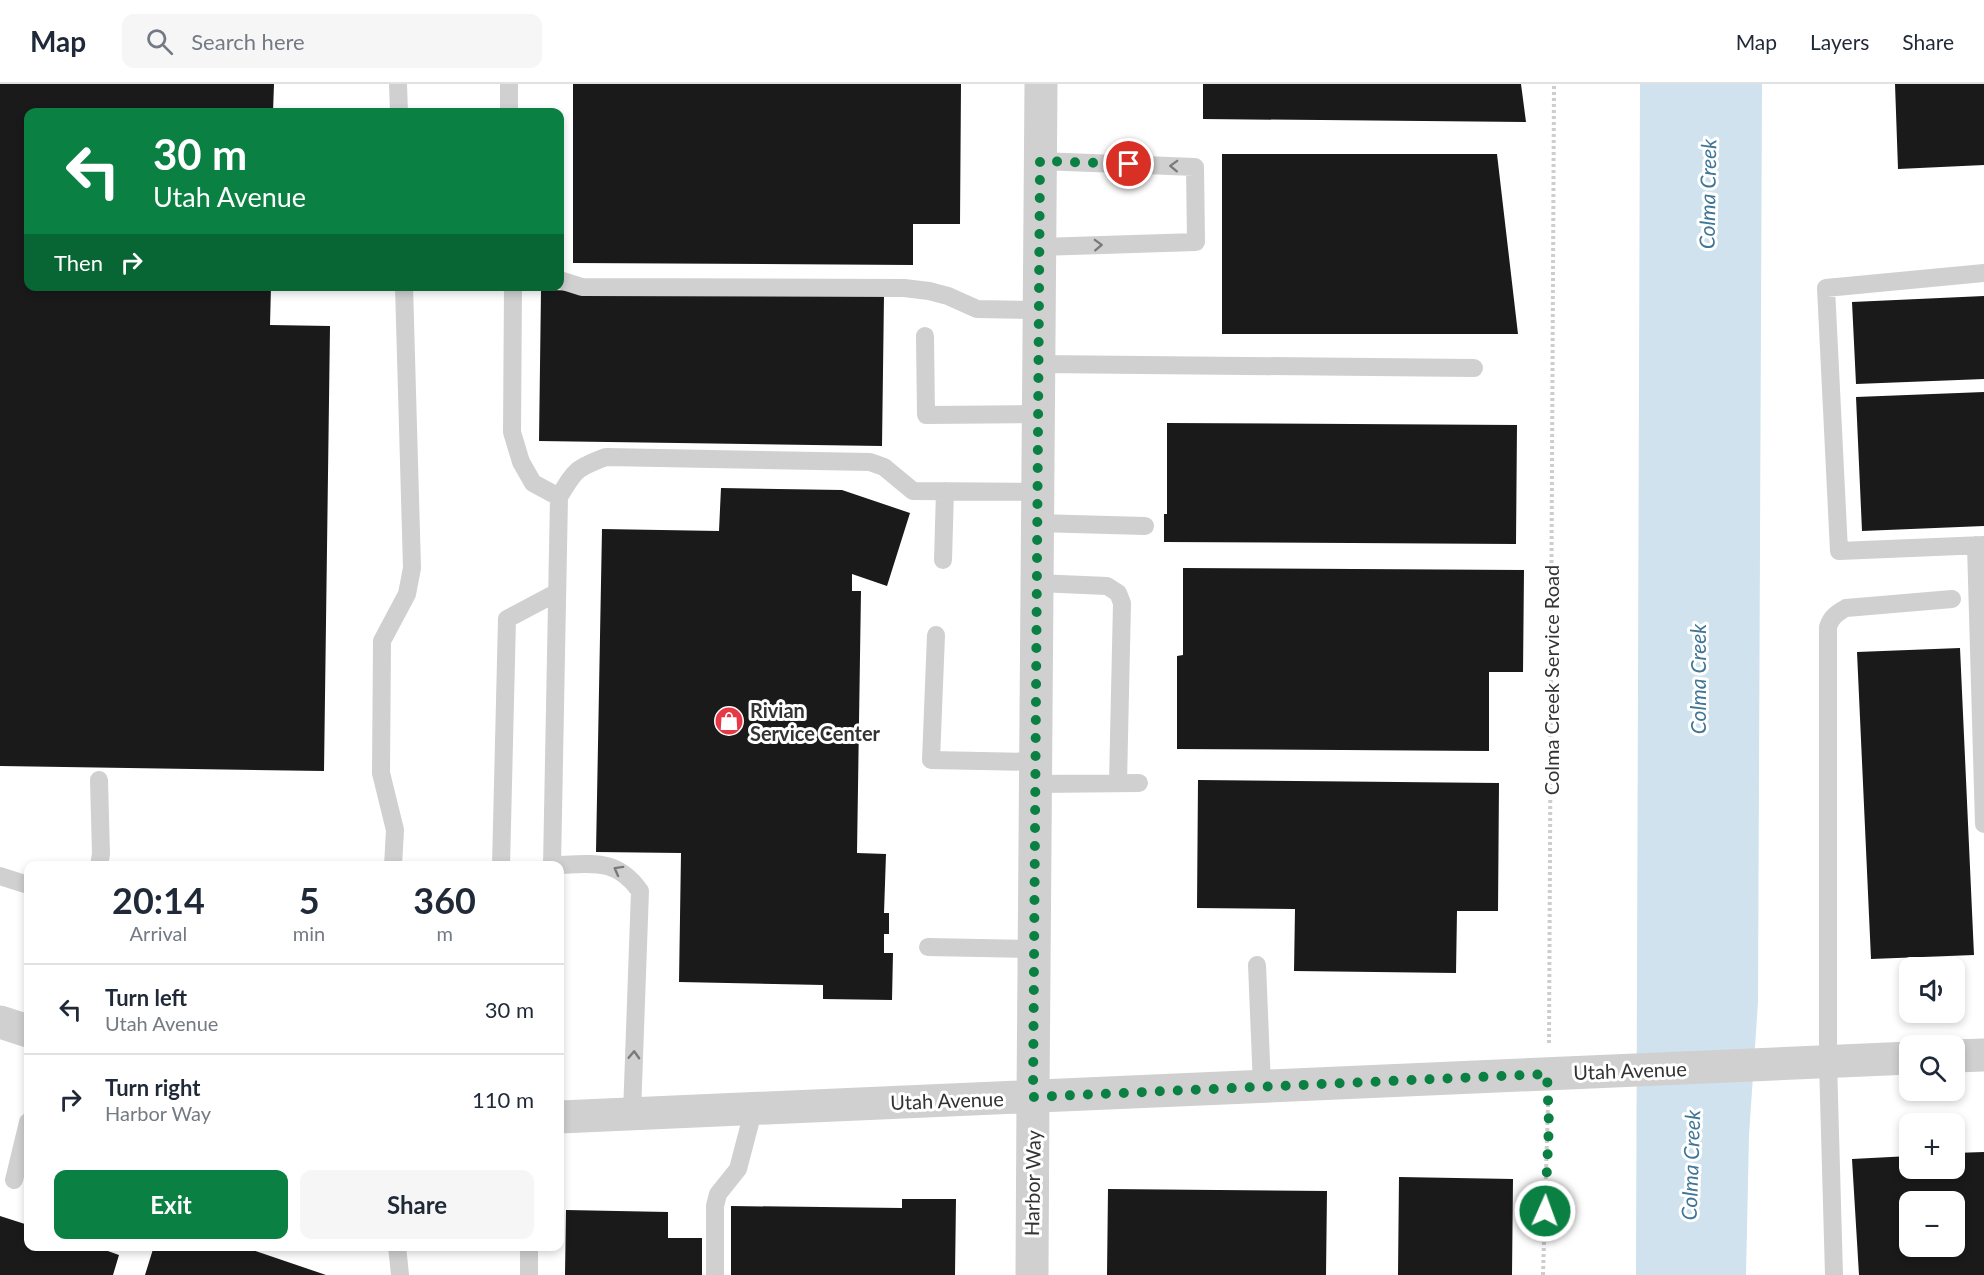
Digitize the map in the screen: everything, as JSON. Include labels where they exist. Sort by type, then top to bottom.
[{"type":"street","name":"Harbor Way","points":[[1032,1275],[1041,84]]},
{"type":"street","points":[[0,1022],[24,1030]]},
{"type":"street","points":[[1965,1056],[1984,1055]]},
{"type":"street","name":"Utah Avenue","points":[[564,1117],[1899,1059]]},
{"type":"lane","points":[[398,84],[399,108]]},
{"type":"lane","points":[[509,84],[509,108]]},
{"type":"lane","points":[[1040,161],[1196,167],[1196,242],[1040,247]]},
{"type":"lane","points":[[1984,273],[1826,288],[1839,551],[1980,545],[1984,824]]},
{"type":"lane","points":[[564,281],[582,287],[904,288],[948,296],[977,309],[1039,310]]},
{"type":"lane","points":[[393,861],[395,830],[381,773],[382,641],[407,594],[412,568],[404,291]]},
{"type":"lane","points":[[513,291],[512,432],[521,462],[533,483],[559,497]]},
{"type":"lane","points":[[925,336],[926,415],[1038,414]]},
{"type":"lane","points":[[1039,364],[1474,368]]},
{"type":"lane","points":[[552,861],[559,497],[573,472],[589,463],[606,458],[870,462],[884,467],[913,491],[945,491],[1145,526]]},
{"type":"lane","points":[[943,560],[945,491]]},
{"type":"lane","points":[[1037,583],[1107,586],[1118,593],[1122,603],[1118,783]]},
{"type":"lane","points":[[501,861],[507,619],[556,593]]},
{"type":"lane","points":[[1834,1275],[1828,1062],[1828,627],[1836,614],[1846,608],[1952,599]]},
{"type":"lane","points":[[936,636],[931,760],[1118,783],[1139,783]]},
{"type":"lane","points":[[99,780],[100,861]]},
{"type":"lane","points":[[564,865],[609,865],[626,874],[640,891],[632,1113]]},
{"type":"lane","points":[[0,876],[24,884]]},
{"type":"lane","points":[[928,946],[1034,949]]},
{"type":"lane","points":[[1257,965],[1262,1086]]},
{"type":"lane","points":[[715,1275],[715,1206],[718,1194],[738,1169],[754,1108]]},
{"type":"lane","points":[[14,1180],[24,1139]]},
{"type":"lane","points":[[398,1251],[400,1275]]},
{"type":"lane","points":[[529,1251],[529,1275]]},
{"type":"path","name":"Colma Creek Service Road","points":[[1543,1275],[1549,1125],[1554,1073],[1550,983],[1554,84]]},
{"type":"water","name":"Colma Creek","points":[[1640,84],[1762,84],[1758,1002],[1749,1135],[1746,1275],[1636,1275]]},
{"type":"building","points":[[0,84],[274,84],[273,108],[24,108],[24,291],[271,291],[270,325],[330,326],[324,771],[0,766]]},
{"type":"building","points":[[573,84],[961,84],[960,224],[913,224],[913,265],[573,263]]},
{"type":"building","points":[[1203,84],[1521,84],[1526,122],[1203,119]]},
{"type":"building","points":[[1895,84],[1984,84],[1984,165],[1898,169]]},
{"type":"building","points":[[1222,154],[1497,154],[1518,334],[1222,334]]},
{"type":"building","points":[[541,291],[884,295],[882,446],[539,441]]},
{"type":"building","points":[[1984,296],[1984,379],[1856,384],[1852,302]]},
{"type":"building","points":[[1984,392],[1984,526],[1862,531],[1856,397]]},
{"type":"building","points":[[1167,423],[1517,425],[1516,544],[1164,542],[1164,514],[1167,514]]},
{"type":"building","points":[[721,488],[842,490],[910,513],[887,586],[852,574],[852,591],[861,591],[857,853],[886,854],[884,913],[889,913],[889,934],[884,934],[884,953],[893,953],[892,1000],[823,999],[823,985],[679,982],[681,853],[596,852],[602,529],[719,531]]},
{"type":"building","points":[[1183,568],[1524,570],[1523,672],[1489,672],[1489,751],[1177,749],[1177,656],[1183,655]]},
{"type":"building","points":[[1960,648],[1974,955],[1871,959],[1857,652]]},
{"type":"building","points":[[1198,780],[1499,783],[1498,911],[1457,911],[1456,973],[1294,971],[1295,909],[1197,908]]},
{"type":"building","points":[[1984,1152],[1984,1275],[1859,1275],[1852,1159],[1899,1157],[1899,1179],[1965,1179],[1965,1153]]},
{"type":"building","points":[[1399,1177],[1513,1179],[1512,1275],[1398,1275]]},
{"type":"building","points":[[1108,1189],[1327,1191],[1326,1275],[1107,1275]]},
{"type":"building","points":[[902,1199],[956,1199],[955,1275],[731,1275],[731,1206],[902,1208]]},
{"type":"building","points":[[566,1210],[668,1212],[668,1238],[702,1238],[702,1275],[565,1275]]},
{"type":"building","points":[[0,1216],[24,1224],[24,1251],[108,1251],[119,1255],[113,1275],[0,1275]]},
{"type":"building","points":[[152,1251],[256,1251],[326,1275],[145,1275]]},
{"type":"place","name":"Rivian Service Center","points":[[729,721]]},
{"type":"route","points":[[1129,164],[1040,161],[1033,1097],[1547,1074],[1549,1125],[1545,1211]]}]
